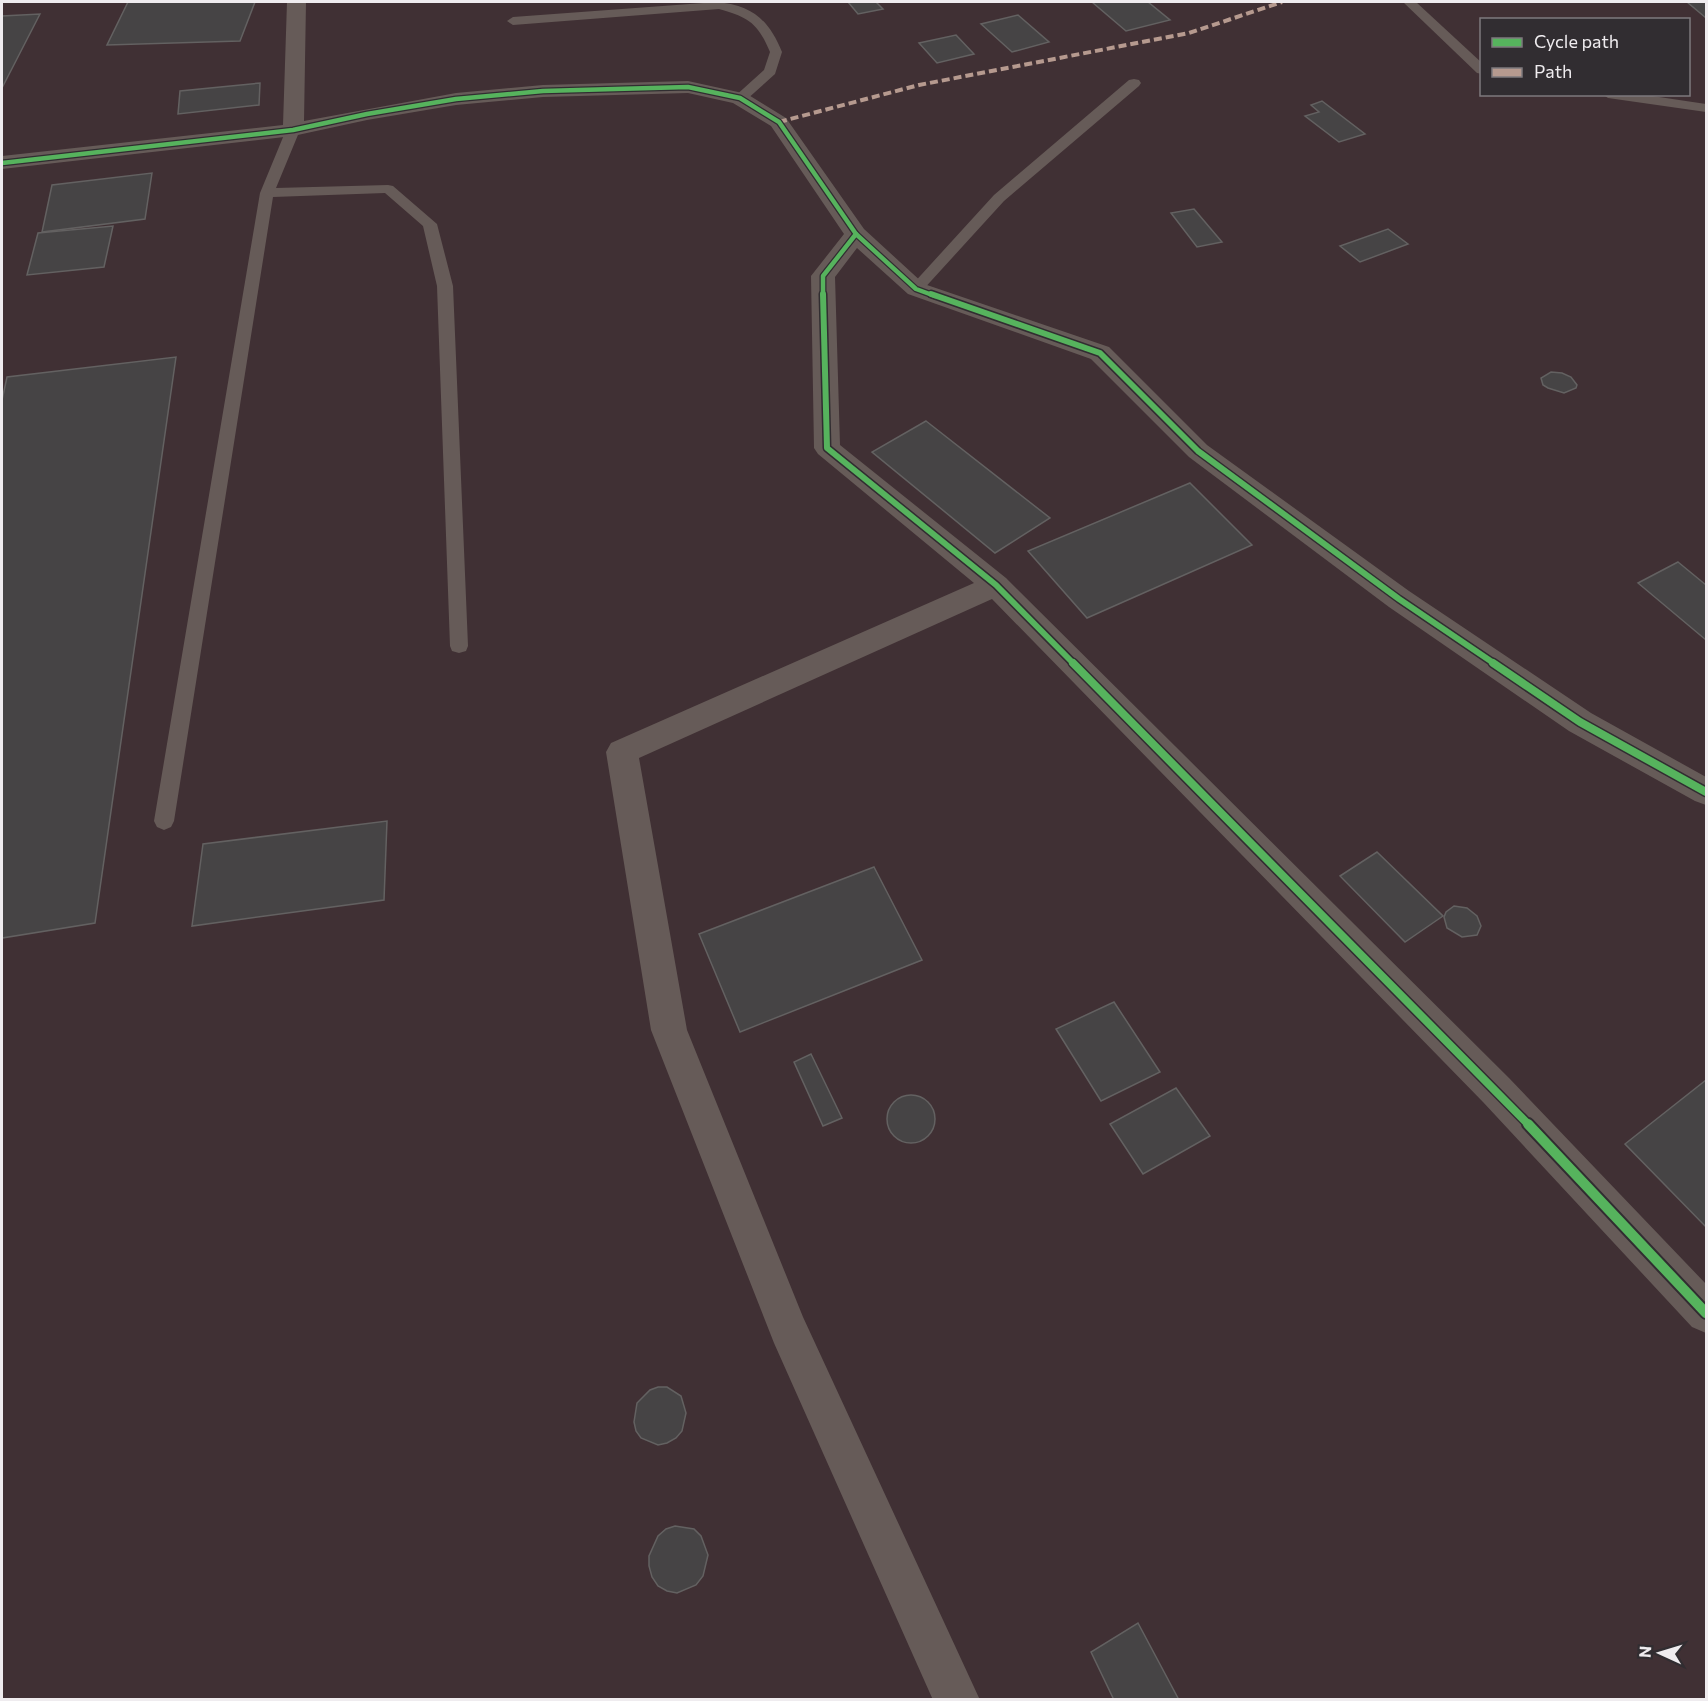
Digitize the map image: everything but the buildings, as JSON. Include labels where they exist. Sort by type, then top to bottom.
[{"type":"street","points":[[293,130],[296,2]]},
{"type":"street","points":[[2,163],[293,130],[367,114],[456,99],[543,91],[688,87],[740,98],[779,123],[856,234],[916,289],[1100,353],[1198,451],[1399,599],[1580,722],[1707,792]]},
{"type":"street","points":[[856,234],[823,276],[827,447],[996,585],[1496,1090],[1707,1313]]},
{"type":"street","points":[[957,1700],[788,1329],[669,1030],[621,752],[996,585]]},
{"type":"lane","points":[[1409,2],[1480,68]]},
{"type":"lane","points":[[513,21],[719,5],[749,14],[767,29],[776,51],[770,70],[740,98]]},
{"type":"lane","points":[[916,289],[999,198],[1134,83]]},
{"type":"lane","points":[[1622,96],[1707,108]]},
{"type":"lane","points":[[164,821],[267,193],[293,130]]},
{"type":"lane","points":[[267,193],[388,189],[430,224],[445,286],[459,646]]},
{"type":"shaded area","points":[[2,2],[1706,2],[1706,1699],[2,1699]]},
{"type":"marked path","points":[[779,122],[919,85],[1189,33],[1282,2]]},
{"type":"cycle path","points":[[2,163],[293,130],[367,114],[456,99],[543,91],[688,87],[740,98],[779,122],[856,234],[916,289],[1100,353],[1198,451],[1399,599],[1580,722],[1706,792]]},
{"type":"cycle path","points":[[856,234],[823,276],[827,448],[996,585],[1496,1090],[1706,1313]]}]
